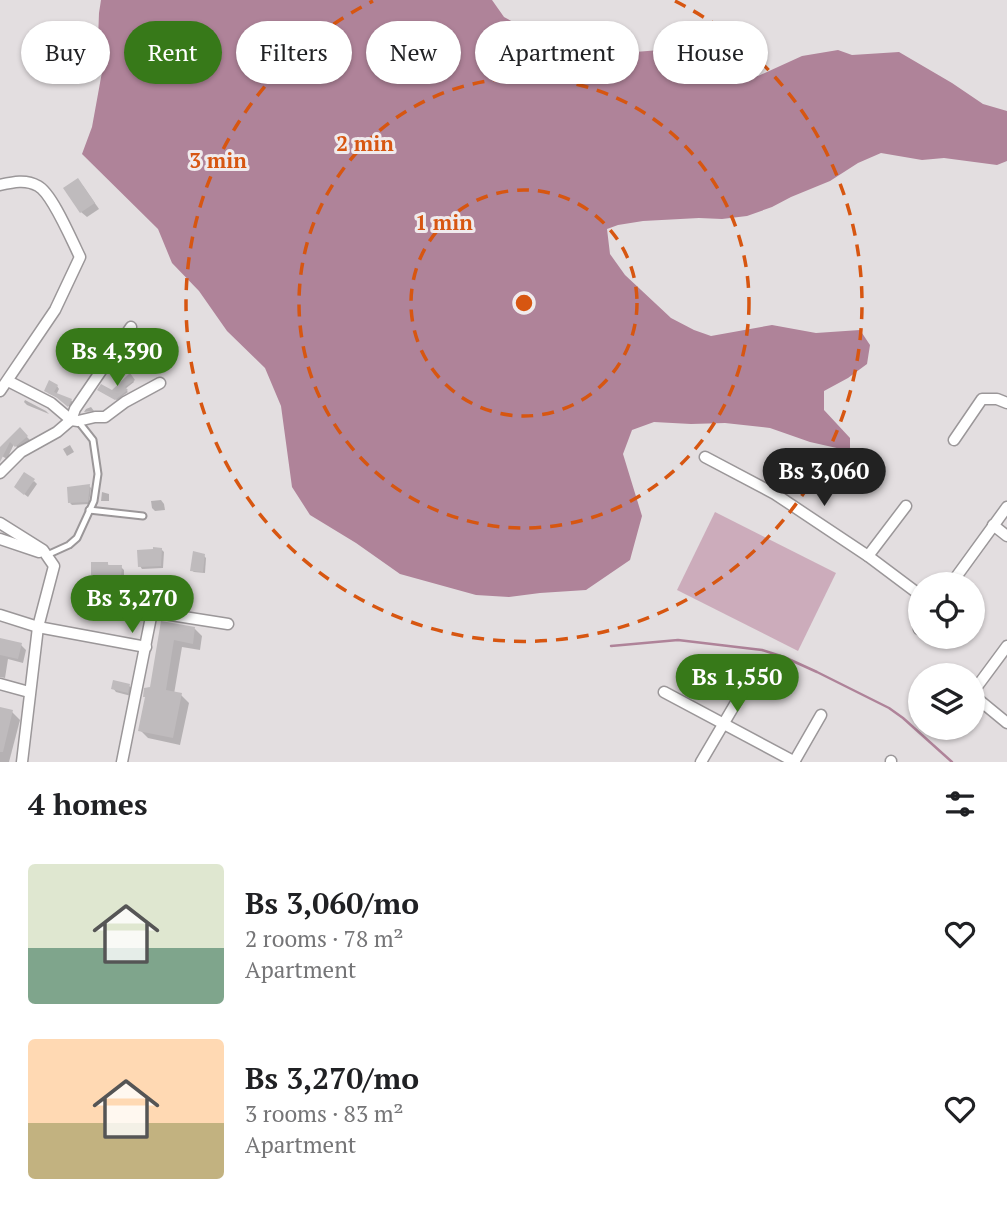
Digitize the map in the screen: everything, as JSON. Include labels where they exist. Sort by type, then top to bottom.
[{"type":"street","points":[[0,185],[20,181],[40,186],[59,212],[80,257],[55,310],[0,391]]},
{"type":"street","points":[[75,420],[75,409],[131,327]]},
{"type":"street","points":[[8,381],[51,403],[75,420]]},
{"type":"street","points":[[0,472],[21,452],[75,420],[105,416],[160,383]]},
{"type":"street","points":[[954,440],[982,400],[998,399],[1007,402]]},
{"type":"street","points":[[705,457],[775,494],[908,586]]},
{"type":"street","points":[[868,556],[906,506]]},
{"type":"street","points":[[960,572],[1007,507]]},
{"type":"street","points":[[0,523],[43,550],[54,566],[38,627],[22,762]]},
{"type":"street","points":[[993,525],[1007,536]]},
{"type":"street","points":[[0,539],[47,555]]},
{"type":"street","points":[[122,762],[152,612],[228,624]]},
{"type":"street","points":[[0,615],[38,627],[146,648]]},
{"type":"street","points":[[985,677],[1007,646]]},
{"type":"street","points":[[701,762],[751,677]]},
{"type":"street","points":[[0,684],[29,692]]},
{"type":"street","points":[[664,692],[794,762],[821,715]]},
{"type":"street","points":[[985,704],[1007,723]]},
{"type":"lane","points":[[47,555],[69,545],[77,538],[94,501],[98,474],[93,440],[75,420]]},
{"type":"lane","points":[[89,510],[143,516]]},
{"type":"shaded area","points":[[101,0],[492,0],[504,17],[511,21],[475,21],[475,84],[639,84],[639,52],[653,51],[653,84],[768,84],[768,71],[802,56],[838,50],[852,55],[899,52],[983,104],[1007,111],[1007,161],[997,165],[944,158],[922,160],[881,153],[858,163],[830,181],[747,216],[643,221],[607,229],[610,254],[625,275],[671,318],[694,330],[711,336],[772,325],[816,333],[860,330],[870,345],[867,364],[824,391],[824,410],[850,438],[850,451],[810,442],[770,428],[725,423],[654,422],[632,430],[623,454],[642,516],[630,560],[586,590],[509,597],[476,595],[400,574],[310,515],[292,487],[281,406],[265,368],[227,331],[199,291],[172,263],[158,229],[82,154],[92,127],[100,84],[110,84],[110,21],[99,21]]},
{"type":"shaded area","points":[[715,512],[836,573],[798,651],[677,590]]},
{"type":"building","points":[[78,178],[95,203],[80,213],[63,188]]},
{"type":"building","points":[[108,333],[114,338],[104,353],[97,347]]},
{"type":"building","points":[[130,373],[135,380],[125,387],[128,390],[115,400],[97,390],[101,384],[112,390]]},
{"type":"building","points":[[49,380],[58,385],[54,392],[72,399],[68,407],[44,391]]},
{"type":"building","points":[[20,427],[28,436],[15,447],[10,442],[0,462],[0,447]]},
{"type":"building","points":[[24,472],[35,479],[24,495],[14,487]]},
{"type":"building","points":[[90,484],[88,502],[68,503],[67,487]]},
{"type":"building","points":[[162,548],[161,566],[138,567],[137,550]]},
{"type":"building","points":[[193,551],[205,554],[203,572],[190,571]]},
{"type":"building","points":[[91,562],[122,565],[121,578],[91,575]]},
{"type":"building","points":[[161,621],[195,627],[193,644],[174,640],[166,690],[182,693],[173,738],[138,731],[145,697],[144,688],[150,687]]},
{"type":"building","points":[[0,638],[22,643],[18,659],[0,655]]},
{"type":"building","points":[[113,680],[130,684],[128,693],[111,689]]},
{"type":"building","points":[[0,707],[13,710],[3,752],[0,752]]},
{"type":"waterway","points":[[611,646],[678,640],[762,650],[784,657],[889,708],[952,762]]}]
